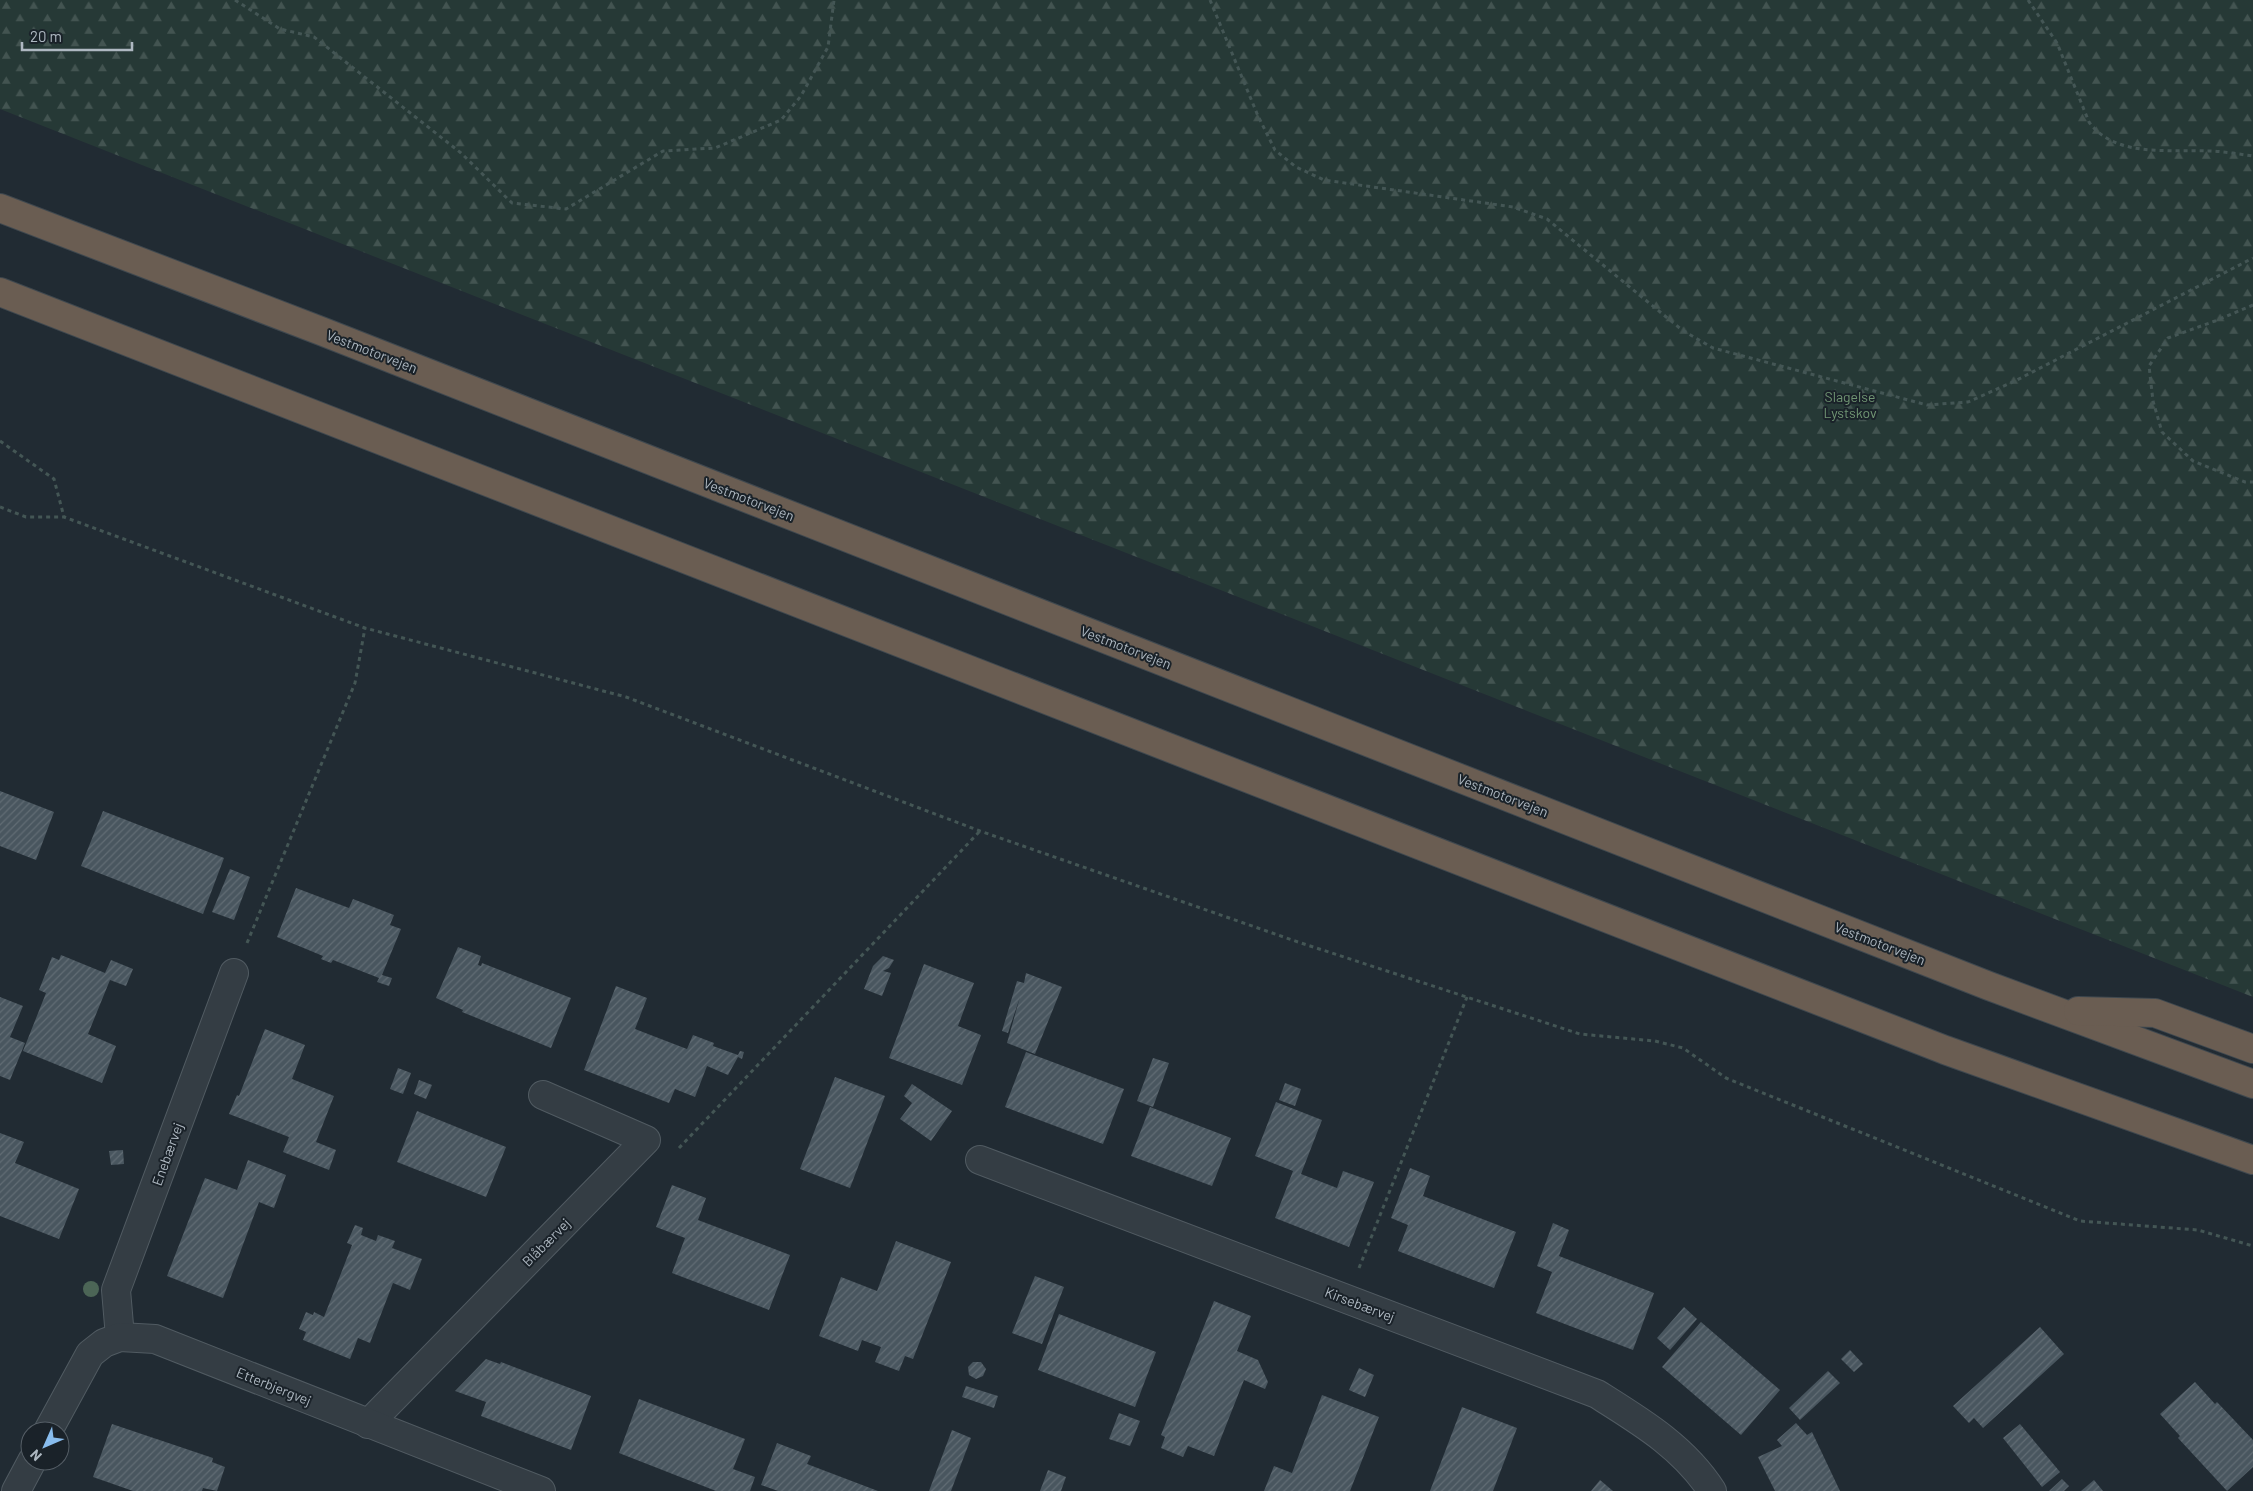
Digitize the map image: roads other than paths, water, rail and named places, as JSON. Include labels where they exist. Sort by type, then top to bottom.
[{"type":"highway","name":"Vestmotorvejen","points":[[0,208],[312,328],[1989,986],[2058,1010],[2253,1084]]},
{"type":"highway","points":[[0,292],[1945,1050],[2253,1160]]},
{"type":"highway","points":[[2058,1010],[2155,1013],[2253,1048]]},
{"type":"street","name":"Enebærvej","points":[[120,1337],[116,1290],[234,973]]},
{"type":"street","name":"Blåbærvej","points":[[368,1424],[646,1140],[543,1095]]},
{"type":"street","name":"Kirsebærvej","points":[[980,1160],[1597,1394],[1655,1430],[1698,1470],[1712,1491]]},
{"type":"street","name":"Etterbjergvej","points":[[53,1421],[90,1354],[104,1343],[120,1337],[156,1339],[541,1491]]},
{"type":"street","points":[[16,1491],[27,1471]]},
{"type":"park label","name":"Slagelse Lystskov","points":[[1850,404]]}]
